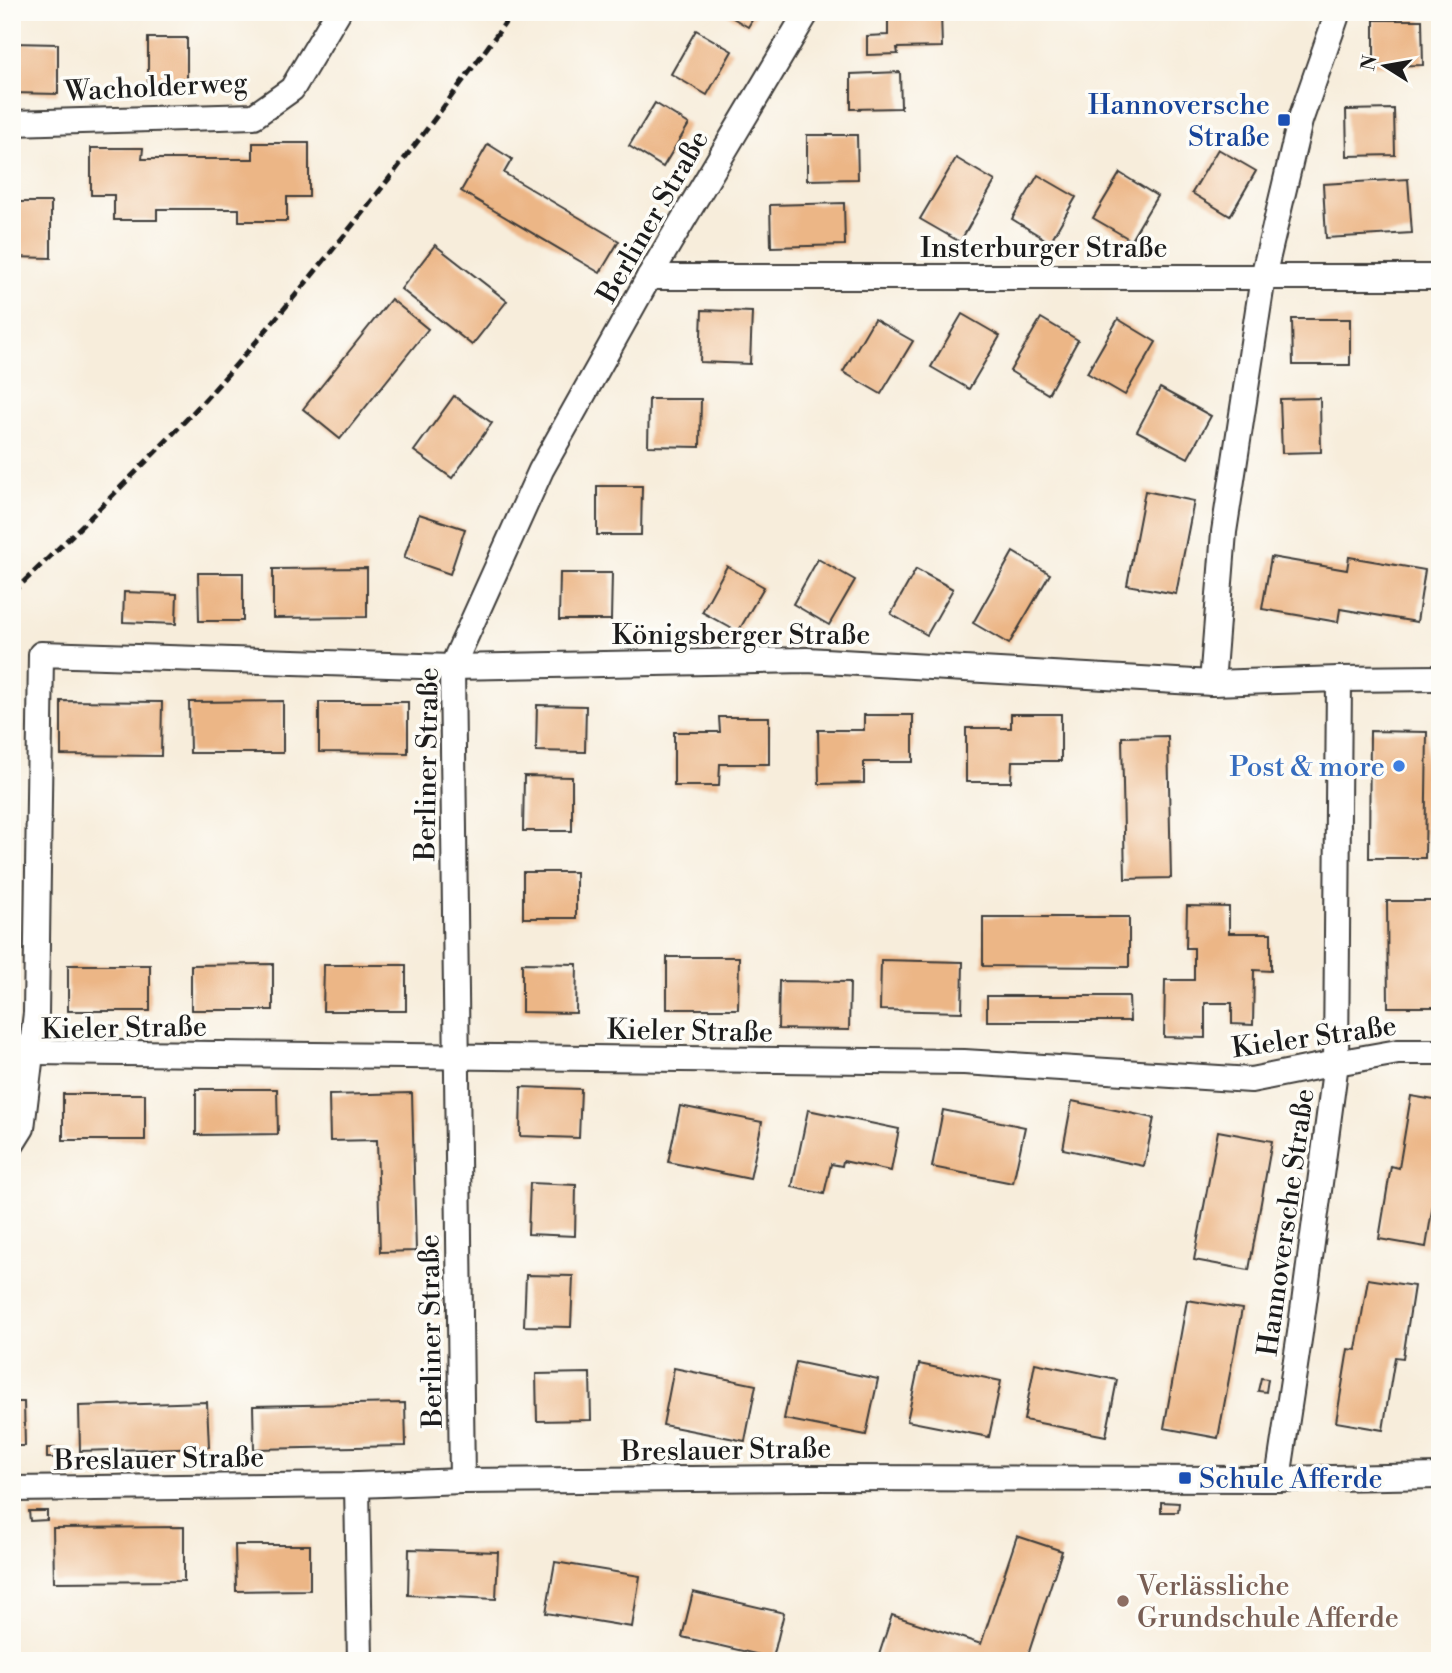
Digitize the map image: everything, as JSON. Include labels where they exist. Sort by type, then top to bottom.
[{"type":"street","name":"Wacholderweg","points":[[12,123],[254,116],[292,89],[338,12]]},
{"type":"street","name":"Berliner Straße","points":[[462,1481],[452,667],[541,470],[649,277],[807,12]]},
{"type":"street","points":[[1212,683],[1224,532],[1263,277],[1300,121],[1338,12]]},
{"type":"street","name":"Insterburger Straße","points":[[649,277],[1440,276]]},
{"type":"street","name":"Königsberger Straße","points":[[31,1052],[36,1013],[41,654],[452,667],[807,660],[1212,683],[1440,678]]},
{"type":"street","name":"Hannoversche Straße","points":[[1278,1479],[1336,1063],[1339,679]]},
{"type":"street","name":"Kieler Straße","points":[[12,1144],[22,1128],[31,1052],[964,1062],[1251,1080],[1398,1052],[1440,1052]]},
{"type":"street","name":"Breslauer Straße","points":[[12,1489],[358,1485],[462,1481],[812,1478],[1278,1479],[1440,1476]]},
{"type":"street","points":[[358,1485],[360,1661]]},
{"type":"building","points":[[723,12],[757,12],[748,27]]},
{"type":"building","points":[[888,12],[941,12],[942,47],[897,48],[898,54],[867,55],[867,36],[888,35]]},
{"type":"building","points":[[1374,20],[1422,20],[1423,65],[1374,66]]},
{"type":"building","points":[[696,30],[732,51],[707,95],[671,74]]},
{"type":"building","points":[[148,38],[187,38],[187,85],[148,85]]},
{"type":"building","points":[[12,43],[58,44],[58,94],[12,93]]},
{"type":"building","points":[[900,72],[901,108],[851,109],[851,74]]},
{"type":"building","points":[[655,103],[689,124],[663,167],[629,146]]},
{"type":"building","points":[[1394,109],[1395,155],[1347,156],[1346,110]]},
{"type":"building","points":[[807,135],[857,135],[858,179],[807,180]]},
{"type":"building","points":[[253,143],[309,143],[309,197],[287,197],[287,221],[239,221],[239,209],[157,209],[157,220],[114,220],[114,195],[91,195],[91,148],[143,148],[142,159],[253,159]]},
{"type":"building","points":[[488,144],[512,159],[504,173],[619,241],[600,273],[461,191]]},
{"type":"building","points":[[1218,149],[1256,171],[1230,216],[1192,193]]},
{"type":"building","points":[[956,158],[995,181],[960,242],[920,219]]},
{"type":"building","points":[[1120,173],[1157,196],[1131,240],[1093,218]]},
{"type":"building","points":[[1038,175],[1076,197],[1050,242],[1012,219]]},
{"type":"building","points":[[1408,179],[1412,233],[1326,238],[1323,184]]},
{"type":"building","points":[[12,202],[51,202],[51,258],[12,257]]},
{"type":"building","points":[[844,203],[845,245],[771,247],[770,205]]},
{"type":"building","points":[[435,245],[507,301],[472,345],[401,289]]},
{"type":"building","points":[[391,299],[428,329],[340,439],[303,409]]},
{"type":"building","points":[[702,310],[752,312],[750,364],[700,362]]},
{"type":"building","points":[[962,314],[1000,336],[969,389],[931,367]]},
{"type":"building","points":[[1041,318],[1078,340],[1048,394],[1010,371]]},
{"type":"building","points":[[874,319],[913,341],[881,394],[843,372]]},
{"type":"building","points":[[1118,319],[1156,342],[1125,395],[1087,373]]},
{"type":"building","points":[[1292,319],[1350,319],[1350,365],[1293,365]]},
{"type":"building","points":[[1160,388],[1211,416],[1188,458],[1137,431]]},
{"type":"building","points":[[454,396],[492,423],[452,478],[414,451]]},
{"type":"building","points":[[1320,398],[1321,452],[1282,453],[1280,399]]},
{"type":"building","points":[[649,399],[701,399],[700,447],[648,446]]},
{"type":"building","points":[[597,486],[642,486],[641,535],[597,535]]},
{"type":"building","points":[[1145,491],[1194,501],[1176,594],[1127,585]]},
{"type":"building","points":[[419,514],[465,529],[450,574],[404,558]]},
{"type":"building","points":[[1013,552],[1050,574],[1009,644],[973,623]]},
{"type":"building","points":[[1271,557],[1347,570],[1349,557],[1425,570],[1417,622],[1340,609],[1338,622],[1262,609]]},
{"type":"building","points":[[818,559],[855,580],[829,625],[793,604]]},
{"type":"building","points":[[727,566],[764,587],[738,632],[702,612]]},
{"type":"building","points":[[367,568],[367,617],[273,618],[273,569]]},
{"type":"building","points":[[916,569],[953,589],[927,635],[891,614]]},
{"type":"building","points":[[198,573],[243,573],[243,621],[199,621]]},
{"type":"building","points":[[560,573],[612,573],[611,620],[559,620]]},
{"type":"building","points":[[124,592],[177,594],[176,624],[123,622]]},
{"type":"building","points":[[61,701],[162,702],[161,756],[61,755]]},
{"type":"building","points":[[283,701],[283,753],[190,753],[189,702]]},
{"type":"building","points":[[319,702],[408,702],[408,753],[319,752]]},
{"type":"building","points":[[537,705],[586,706],[585,752],[536,751]]},
{"type":"building","points":[[1011,714],[1061,714],[1061,761],[1012,761],[1011,782],[966,782],[966,728],[1011,728]]},
{"type":"building","points":[[864,715],[913,715],[913,762],[864,762],[864,783],[819,784],[818,730],[864,730]]},
{"type":"building","points":[[719,717],[769,717],[769,764],[720,764],[719,786],[674,786],[674,732],[720,732]]},
{"type":"building","points":[[1370,731],[1427,732],[1425,858],[1369,858]]},
{"type":"building","points":[[1168,736],[1171,878],[1125,879],[1122,737]]},
{"type":"building","points":[[12,739],[15,739],[15,829],[12,829]]},
{"type":"building","points":[[524,776],[572,777],[572,831],[523,831]]},
{"type":"building","points":[[523,872],[576,872],[576,918],[523,918]]},
{"type":"building","points":[[12,891],[17,891],[15,1009],[12,1009]]},
{"type":"building","points":[[1387,901],[1440,901],[1440,1007],[1388,1007]]},
{"type":"building","points":[[1187,906],[1229,907],[1229,933],[1271,933],[1271,971],[1254,970],[1253,1025],[1232,1024],[1232,1003],[1205,1003],[1205,1038],[1164,1037],[1165,980],[1194,980],[1194,948],[1186,948]]},
{"type":"building","points":[[983,917],[1129,917],[1129,967],[983,966]]},
{"type":"building","points":[[667,957],[739,957],[738,1009],[667,1009]]},
{"type":"building","points":[[881,960],[963,962],[962,1012],[880,1010]]},
{"type":"building","points":[[522,963],[577,964],[576,1013],[522,1012]]},
{"type":"building","points":[[273,964],[273,1010],[191,1010],[191,965]]},
{"type":"building","points":[[68,965],[150,965],[150,1011],[68,1011]]},
{"type":"building","points":[[324,965],[406,965],[406,1011],[323,1011]]},
{"type":"building","points":[[779,981],[850,982],[849,1030],[778,1029]]},
{"type":"building","points":[[987,996],[1129,996],[1130,1021],[987,1021]]},
{"type":"building","points":[[521,1087],[581,1089],[579,1138],[520,1136]]},
{"type":"building","points":[[196,1089],[277,1089],[278,1134],[196,1135]]},
{"type":"building","points":[[412,1093],[416,1251],[380,1252],[377,1140],[330,1141],[329,1095]]},
{"type":"building","points":[[63,1094],[145,1094],[145,1140],[63,1140]]},
{"type":"building","points":[[1411,1096],[1440,1101],[1440,1175],[1438,1174],[1426,1247],[1379,1239],[1391,1166],[1399,1168]]},
{"type":"building","points":[[1072,1101],[1154,1118],[1144,1166],[1063,1149]]},
{"type":"building","points":[[680,1106],[762,1122],[750,1179],[668,1162]]},
{"type":"building","points":[[808,1110],[899,1129],[891,1171],[843,1161],[842,1166],[831,1164],[824,1194],[792,1187]]},
{"type":"building","points":[[943,1110],[1025,1127],[1013,1183],[932,1167]]},
{"type":"building","points":[[1218,1131],[1272,1141],[1249,1270],[1194,1260]]},
{"type":"building","points":[[530,1183],[576,1185],[575,1236],[528,1234]]},
{"type":"building","points":[[526,1275],[573,1276],[571,1327],[524,1326]]},
{"type":"building","points":[[1368,1279],[1414,1286],[1403,1358],[1395,1357],[1383,1430],[1336,1422],[1348,1349],[1356,1350]]},
{"type":"building","points":[[1187,1300],[1242,1309],[1218,1438],[1164,1428]]},
{"type":"building","points":[[796,1362],[878,1379],[866,1435],[784,1419]]},
{"type":"building","points":[[1035,1363],[1117,1380],[1106,1436],[1024,1420]]},
{"type":"building","points":[[919,1364],[1001,1381],[989,1437],[907,1421]]},
{"type":"building","points":[[674,1368],[756,1385],[745,1441],[663,1425]]},
{"type":"building","points":[[590,1373],[591,1420],[537,1421],[536,1374]]},
{"type":"building","points":[[1261,1378],[1268,1379],[1266,1392],[1258,1391]]},
{"type":"building","points":[[12,1402],[24,1402],[25,1446],[12,1446]]},
{"type":"building","points":[[207,1402],[209,1447],[80,1451],[79,1406]]},
{"type":"building","points":[[405,1403],[406,1446],[254,1449],[253,1406]]},
{"type":"building","points":[[47,1448],[65,1448],[65,1458],[47,1458]]},
{"type":"building","points":[[1161,1502],[1179,1503],[1178,1512],[1161,1512]]},
{"type":"building","points":[[29,1511],[47,1511],[47,1520],[30,1521]]},
{"type":"building","points":[[184,1527],[184,1581],[54,1582],[53,1528]]},
{"type":"building","points":[[1017,1536],[1062,1551],[1028,1655],[1044,1661],[877,1661],[892,1615],[981,1644]]},
{"type":"building","points":[[235,1545],[310,1545],[310,1590],[236,1591]]},
{"type":"building","points":[[409,1549],[498,1552],[496,1599],[408,1595]]},
{"type":"building","points":[[555,1562],[640,1576],[632,1627],[546,1613]]},
{"type":"building","points":[[693,1592],[784,1613],[773,1658],[682,1637]]},
{"type":"railway","points":[[12,593],[162,445],[290,302],[367,207],[513,12]]},
{"type":"place","name":"Hannoversche Straße","points":[[1284,120]]},
{"type":"place","name":"Post & more","points":[[1399,766]]},
{"type":"place","name":"Schule Afferde","points":[[1185,1478]]},
{"type":"place","name":"Verlässliche Grundschule Afferde","points":[[1123,1601]]}]
